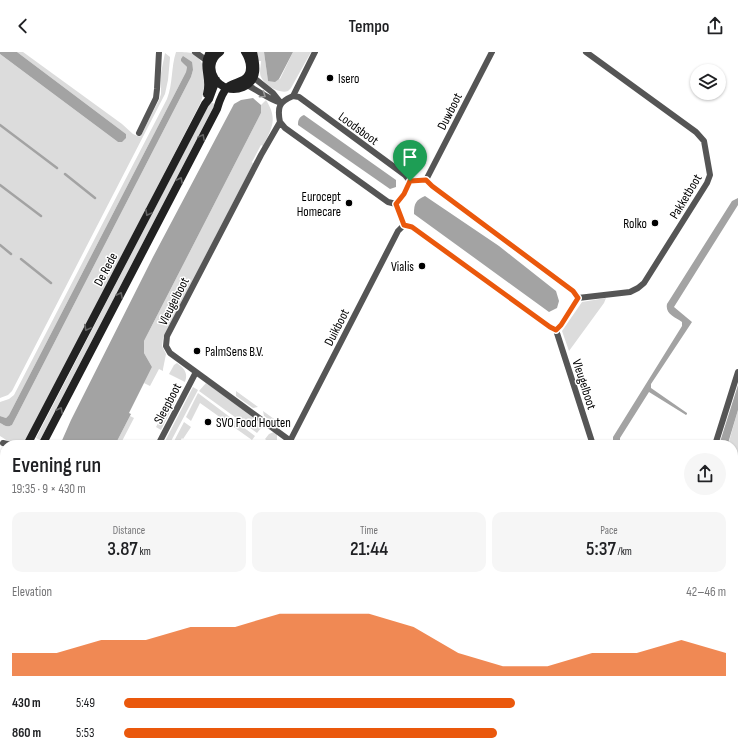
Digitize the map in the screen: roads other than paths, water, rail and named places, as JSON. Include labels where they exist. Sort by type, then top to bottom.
[{"type":"main road","points":[[209,62],[210,52]]},
{"type":"main road","points":[[220,52],[209,62],[206,67],[212,81],[229,89],[247,85],[252,75],[249,53]]},
{"type":"main road","points":[[229,89],[230,85],[252,75]]},
{"type":"main road","name":"De Rede","points":[[30,440],[205,104],[209,99],[212,81]]},
{"type":"main road","name":"De Rede","points":[[45,440],[217,109],[219,101],[229,89]]},
{"type":"street","points":[[139,133],[156,98],[159,52]]},
{"type":"street","points":[[195,52],[209,62]]},
{"type":"street","points":[[315,52],[293,96],[285,99],[281,103],[278,112],[280,122],[285,128],[388,202],[396,204]]},
{"type":"street","name":"Duwboot","points":[[426,180],[492,52]]},
{"type":"street","name":"Pakketboot","points":[[578,298],[630,292],[644,283],[708,183],[710,175],[704,141],[696,132],[586,52]]},
{"type":"street","points":[[252,75],[273,93],[281,103]]},
{"type":"street","points":[[247,85],[269,99],[281,103]]},
{"type":"street","name":"Loodsboot","points":[[293,96],[300,97],[405,175],[410,181]]},
{"type":"street","name":"Vleugelboot","points":[[280,122],[261,155],[167,336],[166,346],[170,353],[289,440]]},
{"type":"street","points":[[426,180],[573,291],[578,298],[561,325],[556,330],[550,327],[412,227],[404,225],[396,204],[404,194],[410,181],[426,180]]},
{"type":"street","name":"Duikboot","points":[[291,440],[398,231],[404,225]]},
{"type":"street","name":"Vleugelboot","points":[[556,330],[591,440]]},
{"type":"street","name":"Sleepboot","points":[[161,440],[196,372]]},
{"type":"street","points":[[717,440],[738,372]]},
{"type":"waterway","points":[[0,125],[57,168]]},
{"type":"waterway","points":[[65,174],[95,198]]},
{"type":"waterway","points":[[0,185],[41,216]]},
{"type":"waterway","points":[[0,245],[11,254]]},
{"type":"waterway","points":[[21,259],[51,283]]},
{"type":"place","name":"Isero","points":[[330,78]]},
{"type":"place","name":"Eurocept Homecare","points":[[349,203]]},
{"type":"place","name":"Rolko","points":[[655,223]]},
{"type":"place","name":"Vialis","points":[[422,266]]},
{"type":"place","name":"PalmSens B.V.","points":[[197,351]]},
{"type":"place","name":"SVO Food Houten","points":[[208,422]]}]
